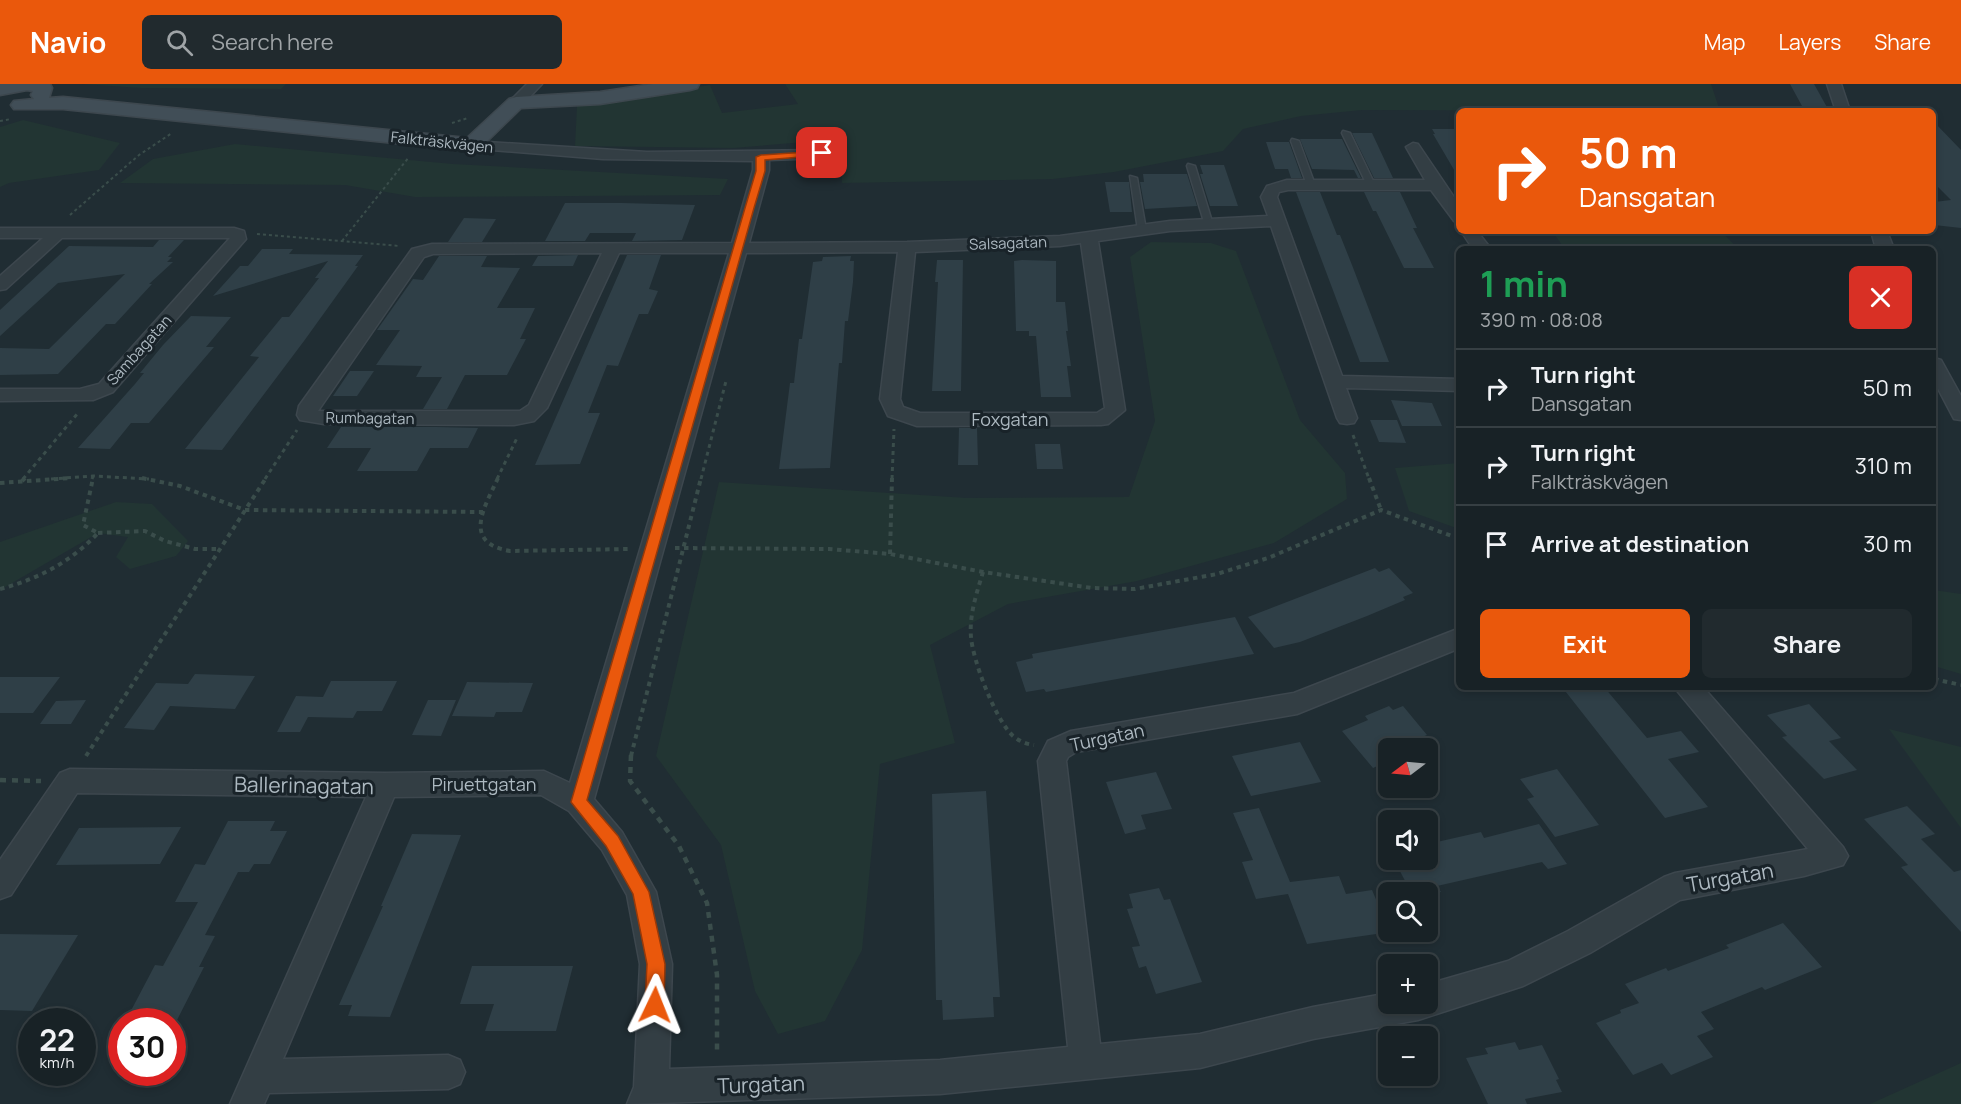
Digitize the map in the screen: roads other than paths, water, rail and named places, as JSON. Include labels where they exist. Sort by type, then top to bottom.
[{"type":"street","points":[[7,86],[27,84],[43,89],[63,103]]},
{"type":"street","points":[[472,145],[535,84]]},
{"type":"street","points":[[516,103],[600,98],[690,84]]},
{"type":"street","points":[[1834,84],[1842,108]]},
{"type":"street","points":[[43,89],[10,108],[63,103]]},
{"type":"street","name":"Falkträskvägen","points":[[63,103],[472,145],[627,157],[761,157],[822,153]]},
{"type":"street","points":[[1413,147],[1456,212]]},
{"type":"street","points":[[648,1096],[656,964],[641,892],[612,841],[579,802],[739,246],[760,171],[761,157]]},
{"type":"street","points":[[1347,418],[1275,221],[1269,197],[1273,189],[1287,185],[1436,185]]},
{"type":"street","name":"Salsagatan","points":[[739,246],[907,247],[1060,241],[1142,230],[1275,221]]},
{"type":"street","points":[[0,233],[57,234]]},
{"type":"street","points":[[0,285],[57,234]]},
{"type":"street","name":"Sambagatan","points":[[0,395],[93,394],[106,388],[238,239],[236,234],[57,234]]},
{"type":"street","name":"Foxgatan","points":[[907,247],[890,399],[895,411],[917,420],[1101,419],[1115,410],[1089,237]]},
{"type":"street","points":[[613,249],[739,246]]},
{"type":"street","name":"Rumbagatan","points":[[432,249],[613,249],[537,408],[527,416],[514,419],[324,418],[307,415],[309,406],[418,253],[432,249]]},
{"type":"street","points":[[1936,368],[1961,414]]},
{"type":"street","points":[[1334,382],[1456,385]]},
{"type":"street","name":"Turgatan","points":[[1086,1063],[1052,761],[1058,749],[1071,742],[1297,703],[1456,639]]},
{"type":"street","name":"Turgatan","points":[[1438,997],[1512,975],[1579,942],[1675,886],[1833,856],[1690,690]]},
{"type":"street","name":"Ballerinagatan","points":[[0,885],[70,781],[385,785],[253,1090],[448,1072]]},
{"type":"street","name":"Piruettgatan","points":[[385,785],[544,783],[579,802]]},
{"type":"street","name":"Turgatan","points":[[648,1096],[717,1085],[940,1077],[1200,1051],[1313,1023],[1378,1011]]},
{"type":"lane","points":[[1346,133],[1371,185]]},
{"type":"lane","points":[[1295,141],[1311,185]]},
{"type":"lane","points":[[1191,166],[1209,225]]},
{"type":"lane","points":[[1132,178],[1142,230]]}]
